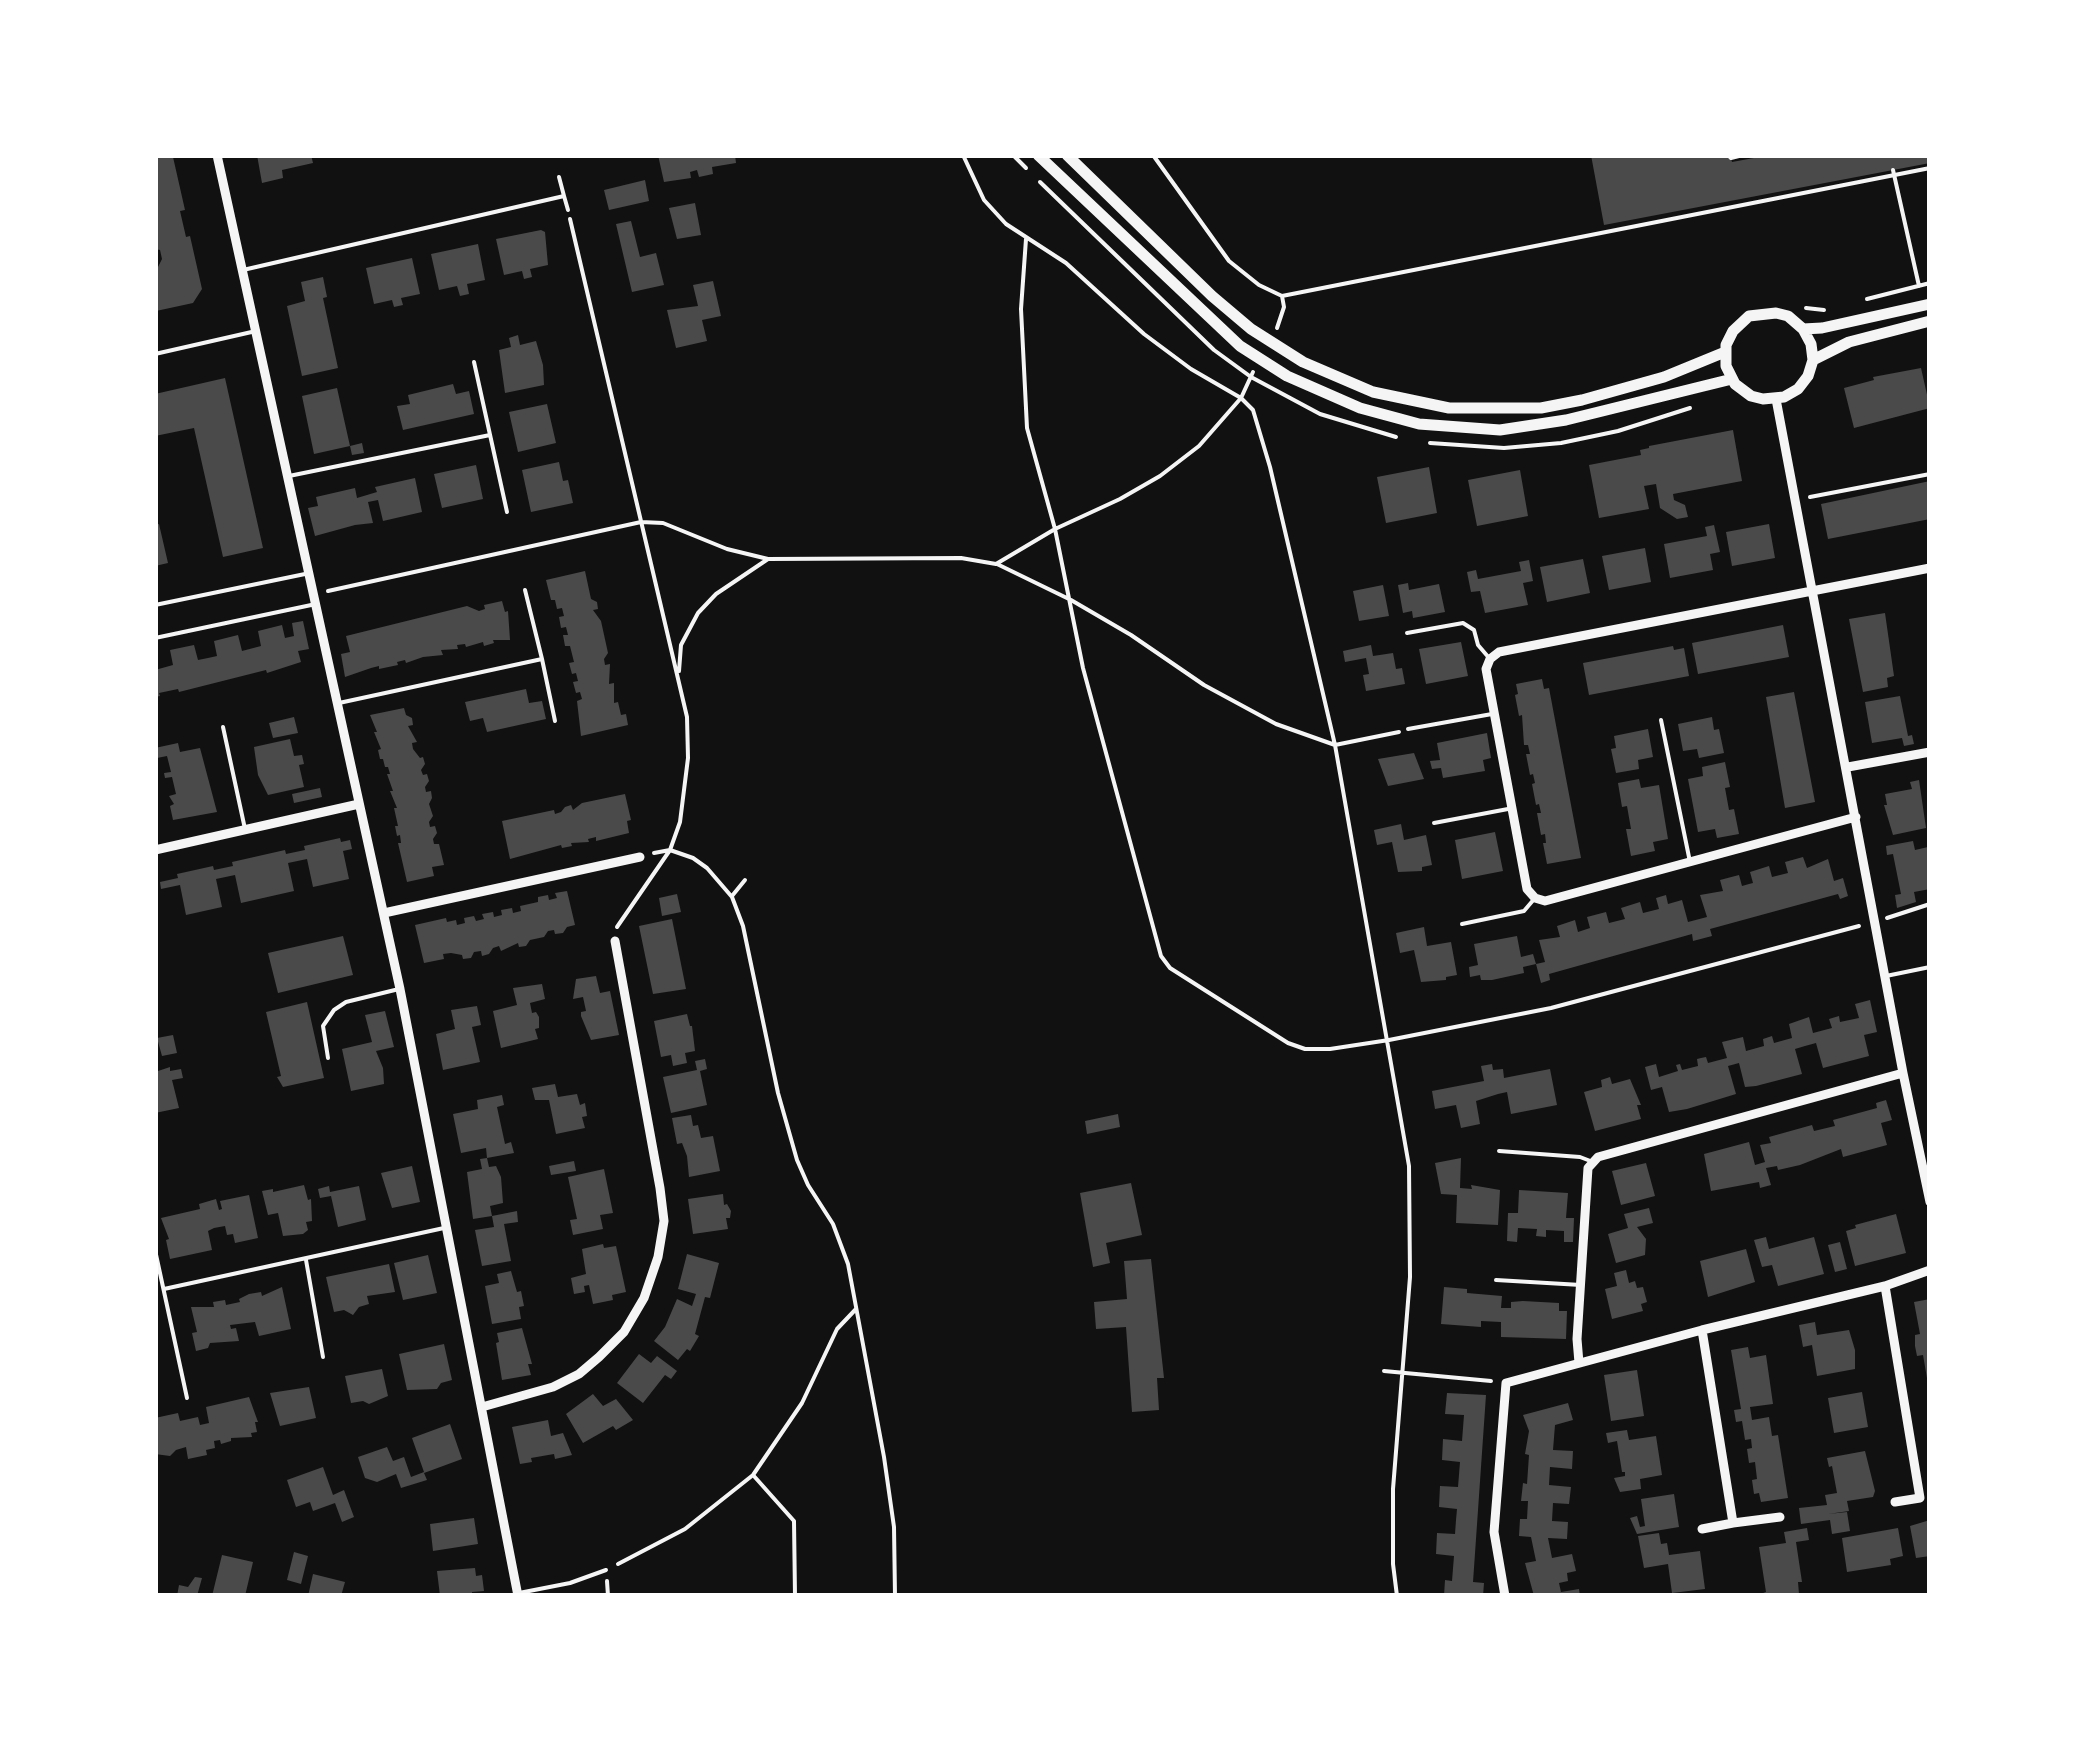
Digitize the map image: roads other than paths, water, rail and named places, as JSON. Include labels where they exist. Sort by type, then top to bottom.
[{"type":"street","points":[[218,155],[400,989],[518,1595]]},
{"type":"street","points":[[1038,155],[1240,346],[1305,386],[1378,414],[1442,427],[1510,429],[1566,420],[1732,379]]},
{"type":"street","points":[[1067,155],[1251,329],[1303,362],[1373,392],[1449,408],[1542,408],[1664,377],[1725,352]]},
{"type":"street","points":[[1803,328],[1832,326],[1930,304]]},
{"type":"street","points":[[1756,314],[1782,314],[1803,328],[1811,344],[1812,360],[1808,376],[1798,389],[1776,399],[1751,396],[1732,379],[1725,352],[1732,331],[1743,320],[1756,314]]},
{"type":"street","points":[[1812,360],[1849,342],[1930,321]]},
{"type":"street","points":[[1776,399],[1930,1202]]},
{"type":"street","points":[[1856,817],[1545,901],[1535,898],[1527,889],[1486,669],[1498,652],[1930,568]]},
{"type":"street","points":[[1848,767],[1930,752]]},
{"type":"street","points":[[155,850],[359,804]]},
{"type":"street","points":[[384,914],[640,856]]},
{"type":"street","points":[[482,1407],[554,1387],[599,1358],[624,1332],[644,1298],[658,1257],[664,1221],[660,1188],[614,941]]},
{"type":"street","points":[[1579,1363],[1577,1339],[1588,1168],[1598,1156],[1903,1073]]},
{"type":"street","points":[[1505,1596],[1494,1532],[1506,1382],[1885,1286],[1930,1270]]},
{"type":"street","points":[[1885,1286],[1925,1497],[1895,1502]]},
{"type":"street","points":[[1702,1330],[1733,1524]]},
{"type":"street","points":[[1702,1529],[1780,1518]]},
{"type":"lane","points":[[559,177],[568,210]]},
{"type":"lane","points":[[242,270],[564,196]]},
{"type":"lane","points":[[155,354],[256,332]]},
{"type":"lane","points":[[474,362],[507,512]]},
{"type":"lane","points":[[289,476],[490,435]]},
{"type":"lane","points":[[155,605],[310,573]]},
{"type":"lane","points":[[526,590],[555,721]]},
{"type":"lane","points":[[155,638],[315,599]]},
{"type":"lane","points":[[1406,633],[1463,623],[1474,630],[1478,644],[1490,659]]},
{"type":"lane","points":[[338,704],[542,660]]},
{"type":"lane","points":[[1408,729],[1493,713]]},
{"type":"lane","points":[[1661,720],[1690,862]]},
{"type":"lane","points":[[223,728],[246,829]]},
{"type":"lane","points":[[1434,823],[1512,808]]},
{"type":"lane","points":[[1462,924],[1524,911],[1535,898]]},
{"type":"lane","points":[[1886,976],[1930,968]]},
{"type":"lane","points":[[328,1058],[324,1026],[334,1010],[346,1002],[400,989]]},
{"type":"lane","points":[[1498,1151],[1580,1157],[1593,1162]]},
{"type":"lane","points":[[164,1290],[449,1226]]},
{"type":"lane","points":[[155,1250],[187,1398]]},
{"type":"lane","points":[[306,1260],[323,1357]]},
{"type":"lane","points":[[1496,1280],[1580,1285]]},
{"type":"lane","points":[[518,1595],[606,1570]]}]
